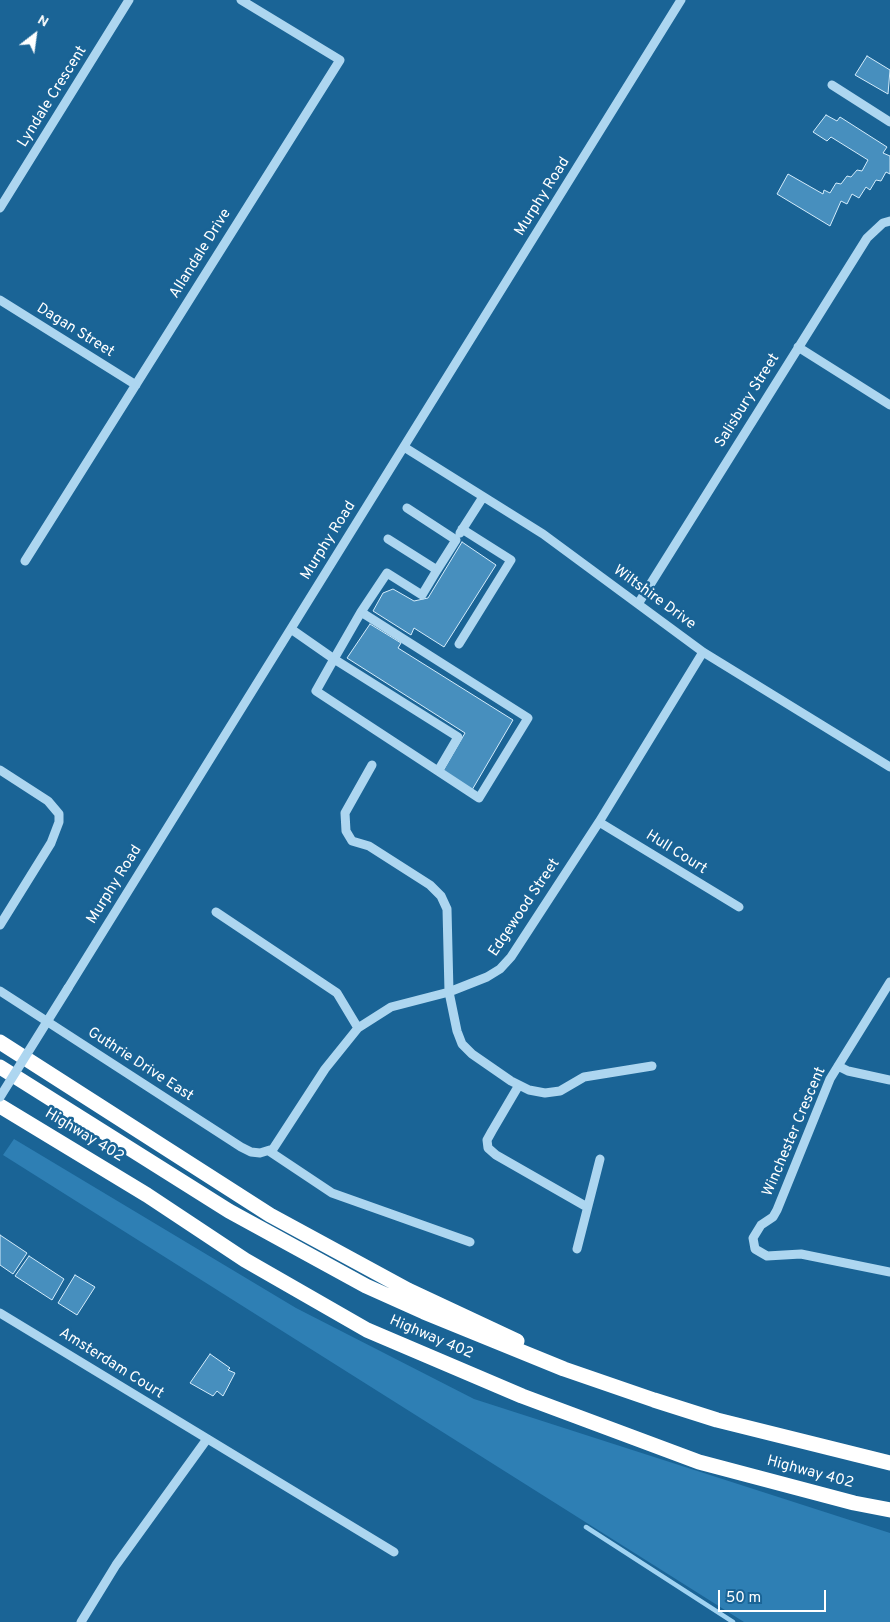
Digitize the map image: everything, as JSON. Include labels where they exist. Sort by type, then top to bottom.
[{"type":"highway","points":[[0,1042],[270,1215],[335,1252],[470,1320],[654,1400]]},
{"type":"highway","name":"Highway 402","points":[[0,1068],[229,1211],[358,1282],[492,1341],[654,1400],[717,1420],[890,1463]]},
{"type":"highway","name":"Highway 402","points":[[0,1106],[147,1195],[245,1260],[367,1330],[522,1396],[699,1462],[854,1503],[890,1510]]},
{"type":"street","name":"Lyndale Crescent","points":[[0,208],[129,0]]},
{"type":"street","name":"Allandale Drive","points":[[26,561],[340,60],[241,0]]},
{"type":"street","name":"Murphy Road","points":[[0,1097],[681,0]]},
{"type":"street","points":[[832,85],[890,122]]},
{"type":"street","name":"Salisbury Street","points":[[638,604],[867,238],[884,223],[890,221]]},
{"type":"street","name":"Dagan Street","points":[[0,300],[136,385]]},
{"type":"street","points":[[798,347],[890,405]]},
{"type":"street","name":"Wiltshire Drive","points":[[404,447],[543,534],[703,652],[890,767]]},
{"type":"street","points":[[361,612],[528,718],[479,798],[316,692],[361,612],[387,573],[422,595],[483,496]]},
{"type":"street","points":[[407,508],[456,540]]},
{"type":"street","points":[[459,644],[510,560],[462,529]]},
{"type":"street","points":[[388,539],[438,570]]},
{"type":"street","points":[[291,629],[334,659],[458,737],[438,771]]},
{"type":"street","name":"Edgewood Street","points":[[269,1151],[277,1146],[325,1069],[358,1028],[391,1007],[449,992],[487,977],[500,969],[511,958],[599,822],[703,652]]},
{"type":"street","points":[[372,765],[346,813],[346,831],[352,841],[370,846],[430,885],[441,896],[447,909],[449,992],[457,1031],[462,1044],[472,1054],[519,1086],[545,1094],[560,1091],[584,1077],[652,1066]]},
{"type":"street","points":[[0,770],[55,807],[59,814],[59,822],[51,843],[0,925]]},
{"type":"street","name":"Hull Court","points":[[599,822],[739,908]]},
{"type":"street","points":[[216,912],[337,993],[358,1028]]},
{"type":"street","name":"Winchester Crescent","points":[[890,982],[824,1092],[777,1210],[773,1217],[756,1231],[753,1243],[760,1254],[767,1256],[801,1254],[890,1272]]},
{"type":"street","name":"Guthrie Drive East","points":[[0,991],[241,1147],[251,1152],[269,1151]]},
{"type":"street","points":[[838,1066],[848,1071],[890,1080]]},
{"type":"street","points":[[519,1086],[490,1136],[488,1148],[504,1160],[587,1207]]},
{"type":"street","points":[[269,1151],[332,1193],[470,1242]]},
{"type":"street","points":[[577,1249],[600,1159]]},
{"type":"street","name":"Amsterdam Court","points":[[0,1313],[394,1552]]},
{"type":"street","points":[[81,1622],[116,1565],[207,1439]]},
{"type":"shaded area","points":[[14,1139],[296,1308],[474,1399],[890,1533],[890,1622],[744,1622],[3,1155]]},
{"type":"building","points":[[867,56],[890,70],[888,94],[855,75]]},
{"type":"building","points":[[826,115],[837,121],[840,117],[887,147],[883,153],[890,156],[890,174],[886,172],[881,181],[876,180],[870,190],[866,187],[859,198],[852,194],[847,204],[841,201],[830,226],[777,194],[788,174],[823,194],[824,190],[830,193],[836,183],[841,184],[847,176],[851,177],[857,170],[862,171],[868,160],[831,137],[827,141],[813,132]]},
{"type":"building","points":[[462,542],[496,565],[444,647],[414,628],[411,635],[373,611],[383,593],[393,589],[414,601],[428,598]]},
{"type":"building","points":[[370,624],[401,643],[398,648],[513,720],[472,790],[443,771],[465,733],[347,658]]},
{"type":"building","points":[[0,1235],[27,1253],[13,1274],[0,1265]]},
{"type":"building","points":[[29,1256],[64,1279],[52,1300],[15,1276]]},
{"type":"building","points":[[75,1275],[95,1287],[77,1315],[58,1303]]},
{"type":"building","points":[[210,1354],[230,1368],[228,1370],[235,1373],[223,1396],[217,1391],[213,1396],[190,1383]]},
{"type":"waterway","points":[[586,1527],[733,1622]]}]
